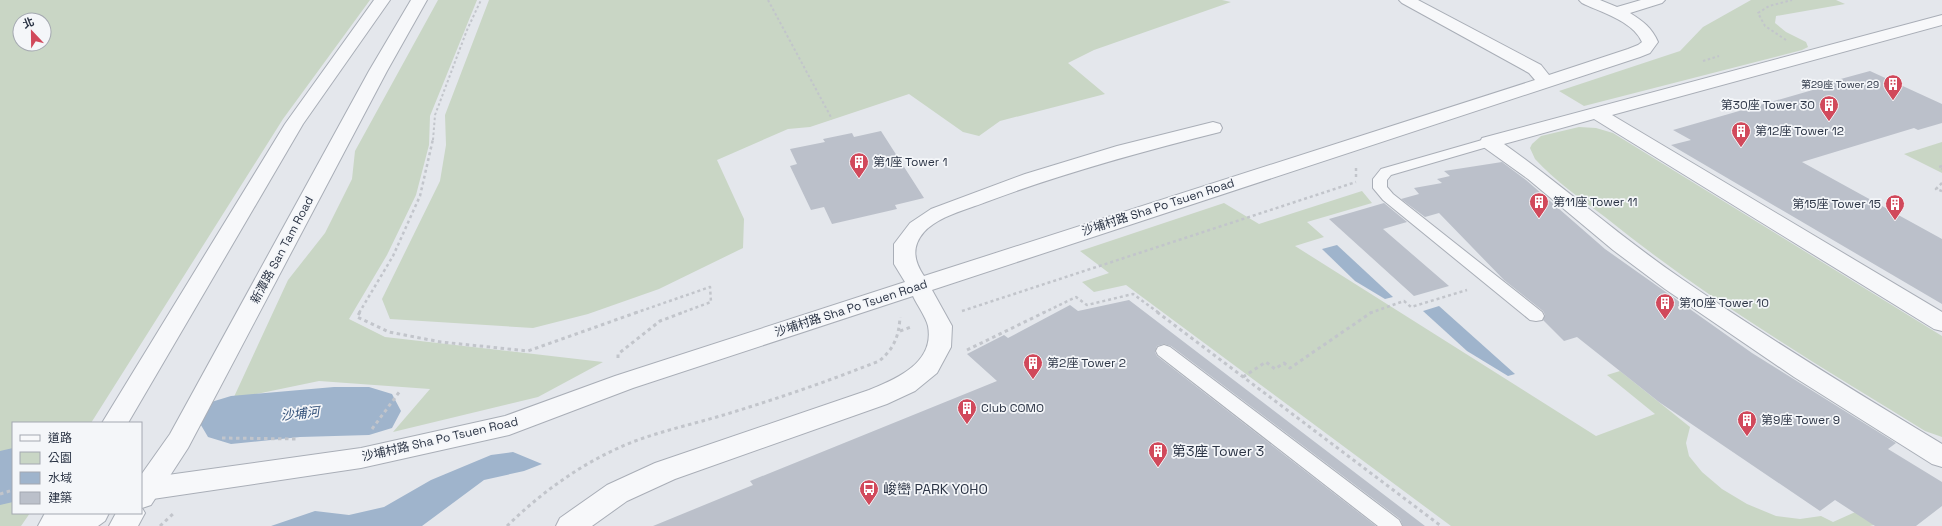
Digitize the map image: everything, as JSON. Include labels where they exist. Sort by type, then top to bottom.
[{"type":"street","points":[[116,422],[294,124],[382,0]]},
{"type":"street","name":"新潭路 San Tam Road","points":[[143,492],[179,441],[378,71],[419,0]]},
{"type":"street","points":[[1407,0],[1535,69],[1545,81]]},
{"type":"street","points":[[1587,0],[1615,13],[1657,0]]},
{"type":"street","name":"沙埔村路 Sha Po Tsuen Road","points":[[143,492],[361,458],[509,425],[624,382],[1644,49],[1650,42],[1648,35],[1641,27],[1615,13]]},
{"type":"street","points":[[1489,142],[1598,114],[1942,20]]},
{"type":"street","points":[[1598,114],[1942,323]]},
{"type":"street","points":[[570,526],[617,493],[665,471],[724,452],[878,397],[906,384],[928,367],[939,347],[940,326],[919,286],[905,264],[905,244],[917,226],[938,213],[1040,176],[1124,150],[1213,128]]},
{"type":"street","points":[[1489,142],[1535,175],[1621,245],[1673,284],[1797,367],[1942,457]]},
{"type":"street","points":[[52,526],[59,514]]},
{"type":"street","points":[[75,526],[93,514]]},
{"type":"street","points":[[123,526],[130,514]]},
{"type":"lane","points":[[1489,142],[1386,172],[1380,179],[1380,188],[1388,197],[1536,316]]},
{"type":"lane","points":[[1164,351],[1392,526]]},
{"type":"path","points":[[481,0],[467,30],[435,115],[433,147],[420,196],[393,256],[357,317],[389,332],[397,334],[441,342],[528,351],[710,287],[711,302],[660,321],[618,354]]},
{"type":"path","points":[[768,0],[832,119]]},
{"type":"path","points":[[1942,183],[1936,189],[1942,191]]},
{"type":"path","points":[[1243,377],[1266,362],[1275,369],[1284,363],[1290,368],[1372,312],[1404,301],[1411,307],[1493,282]]},
{"type":"path","points":[[964,351],[1076,297],[1087,304],[1133,294],[1441,526]]},
{"type":"path","points":[[507,526],[547,489],[575,470],[604,454],[635,441],[743,409],[879,361],[890,352],[900,331],[900,311],[888,296]]},
{"type":"path","points":[[361,458],[365,439],[400,391]]},
{"type":"path","points":[[222,438],[302,439]]},
{"type":"path","points":[[0,494],[12,490]]},
{"type":"green space","points":[[0,0],[370,0],[283,119],[92,422],[12,422],[12,454],[0,457]]},
{"type":"green space","points":[[438,0],[477,0],[430,116],[429,145],[416,195],[387,255],[349,319],[385,337],[603,362],[538,397],[393,432],[430,389],[319,381],[233,399],[288,280],[325,233],[352,179],[355,151]]},
{"type":"green space","points":[[489,0],[1222,0],[1231,2],[1094,50],[1068,63],[1105,94],[1000,121],[979,136],[963,132],[909,94],[810,127],[788,129],[717,160],[744,219],[743,248],[659,289],[588,314],[533,328],[390,319],[382,299],[440,181],[446,145],[445,115]]},
{"type":"green space","points":[[1751,0],[1836,0],[1845,4],[1776,16],[1775,23],[1786,32],[1806,42],[1808,47],[1802,50],[1584,106],[1559,91],[1680,51],[1703,27]]},
{"type":"green space","points":[[1579,127],[1596,128],[1613,133],[1942,336],[1942,437],[1925,431],[1721,303],[1643,247],[1578,197],[1535,159],[1530,148],[1532,144],[1541,136]]},
{"type":"green space","points":[[1942,142],[1942,173],[1904,154]]},
{"type":"green space","points":[[1362,191],[1372,203],[1307,222],[1324,237],[1295,246],[1596,436],[1655,414],[1607,375],[1620,371],[1690,427],[1686,443],[1689,456],[1702,472],[1722,489],[1747,504],[1776,516],[1800,519],[1821,516],[1833,522],[1862,509],[1883,523],[1870,526],[1451,526],[1126,285],[1094,292],[1082,282],[1109,273],[1080,251],[1224,203],[1259,224]]},
{"type":"green space","points":[[12,498],[12,514],[29,514],[21,526],[0,526],[0,502]]},
{"type":"water","points":[[1337,245],[1393,297],[1385,299],[1355,281],[1322,249]]},
{"type":"water","points":[[1439,306],[1515,374],[1508,376],[1467,351],[1423,311]]},
{"type":"water","points":[[513,452],[542,464],[524,471],[484,480],[422,526],[271,526],[315,511],[349,515],[384,507],[431,480],[491,455]]},
{"type":"building","points":[[1870,71],[1942,104],[1942,123],[1918,130],[1914,128],[1802,162],[1942,239],[1942,304],[1671,145],[1691,140],[1673,130],[1830,85],[1826,83]]},
{"type":"building","name":"第1座 Tower 1","points":[[881,131],[924,198],[895,205],[897,209],[832,224],[824,207],[811,210],[790,166],[797,164],[790,149],[825,142],[823,139],[852,133],[854,137]]},
{"type":"building","points":[[1502,162],[1526,180],[1605,249],[1752,353],[1896,443],[1888,449],[1942,482],[1942,506],[1916,526],[1875,526],[1835,500],[1820,511],[1659,402],[1577,337],[1564,341],[1543,320],[1545,315],[1543,311],[1504,280],[1439,213],[1425,217],[1401,199],[1419,194],[1414,188],[1442,183],[1437,179],[1450,176],[1444,171]]},
{"type":"building","points":[[1384,203],[1407,222],[1383,229],[1449,286],[1414,296],[1329,219]]},
{"type":"building","points":[[1129,300],[1425,526],[1403,526],[1400,519],[1171,346],[1164,344],[1157,346],[1155,352],[1157,356],[1376,526],[653,526],[753,485],[750,481],[997,381],[967,354],[1004,335],[1008,338],[1070,305],[1078,311]]},
{"type":"waterway","name":"沙埔河","points":[[231,420],[300,413],[369,411]]},
{"type":"waterway","name":"沙埔河","points":[[0,478],[12,475]]},
{"type":"place","name":"第29座 Tower 29","points":[[1893,101]]},
{"type":"place","name":"第30座 Tower 30","points":[[1829,122]]},
{"type":"place","name":"第12座 Tower 12","points":[[1741,148]]},
{"type":"place","name":"第1座 Tower 1","points":[[859,179]]},
{"type":"place","name":"第11座 Tower 11","points":[[1539,219]]},
{"type":"place","name":"第15座 Tower 15","points":[[1895,221]]},
{"type":"place","name":"第10座 Tower 10","points":[[1665,320]]},
{"type":"place","name":"第2座 Tower 2","points":[[1033,380]]},
{"type":"place","name":"Club COMO","points":[[967,425]]},
{"type":"place","name":"第9座 Tower 9","points":[[1747,437]]},
{"type":"place","name":"第3座 Tower 3","points":[[1158,468]]},
{"type":"place","name":"峻巒 PARK YOHO","points":[[869,506]]}]
